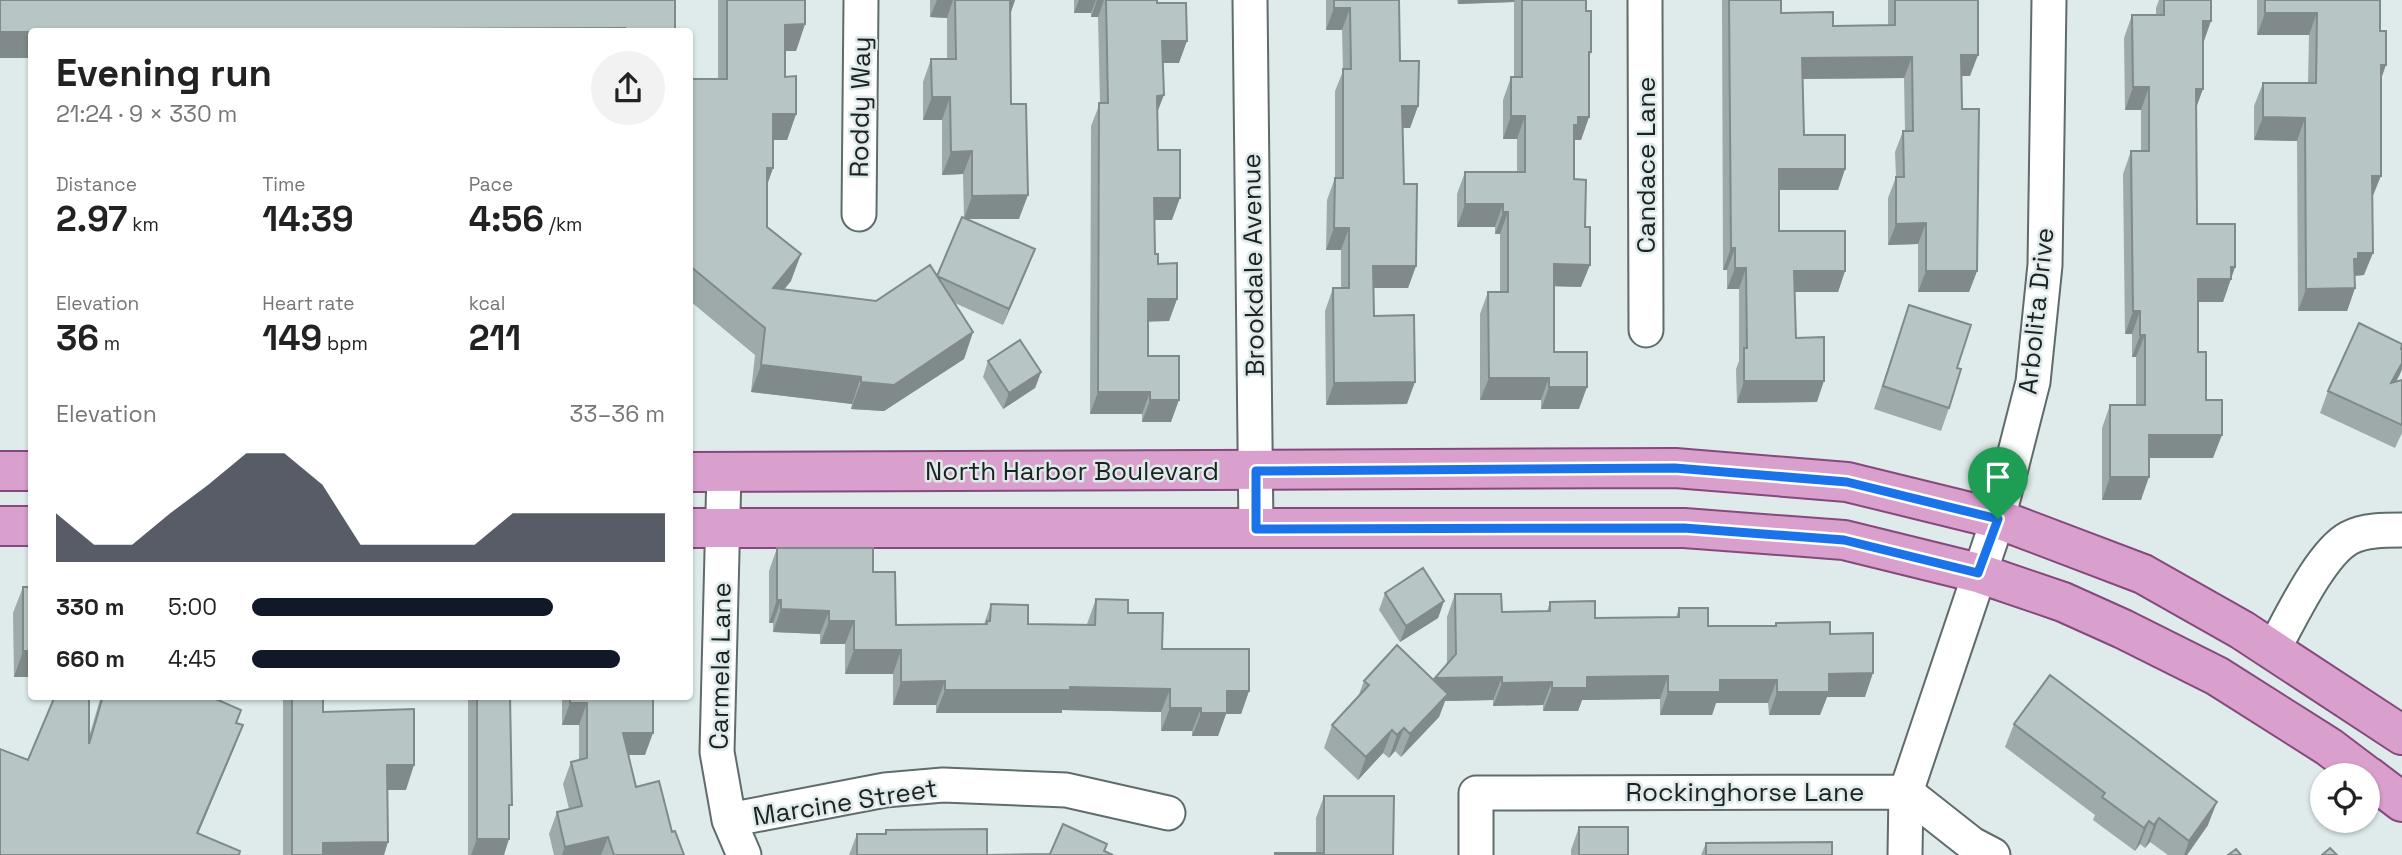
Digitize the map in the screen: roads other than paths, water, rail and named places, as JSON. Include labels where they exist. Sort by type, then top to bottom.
[{"type":"main road","name":"North Harbor Boulevard","points":[[707,472],[1675,468],[1847,482],[1998,519],[2143,574],[2242,629],[2402,735]]},
{"type":"main road","points":[[0,471],[28,471]]},
{"type":"main road","points":[[0,526],[28,526]]},
{"type":"main road","points":[[706,528],[1684,528],[1844,540],[1978,573],[2063,602],[2217,676],[2350,763]]},
{"type":"main road","points":[[2380,786],[2402,802]]},
{"type":"street","name":"Roddy Way","points":[[859,214],[861,0]]},
{"type":"street","name":"Brookdale Avenue","points":[[1250,0],[1256,529]]},
{"type":"street","name":"Candace Lane","points":[[1645,0],[1646,330]]},
{"type":"street","name":"Arbolita Drive","points":[[1905,855],[1906,792],[1998,519],[2033,382],[2045,265],[2049,0]]},
{"type":"street","name":"Carmela Lane","points":[[707,472],[706,528],[717,752],[729,820],[744,855]]},
{"type":"street","points":[[2273,650],[2325,559],[2337,546],[2350,537],[2368,532],[2402,530]]},
{"type":"street","name":"Marcine Street","points":[[729,820],[885,790],[943,785],[1066,790],[1168,813]]},
{"type":"street","points":[[1906,792],[1972,844],[1993,855]]},
{"type":"street","name":"Rockinghorse Lane","points":[[1476,855],[1476,793],[1906,792]]}]
